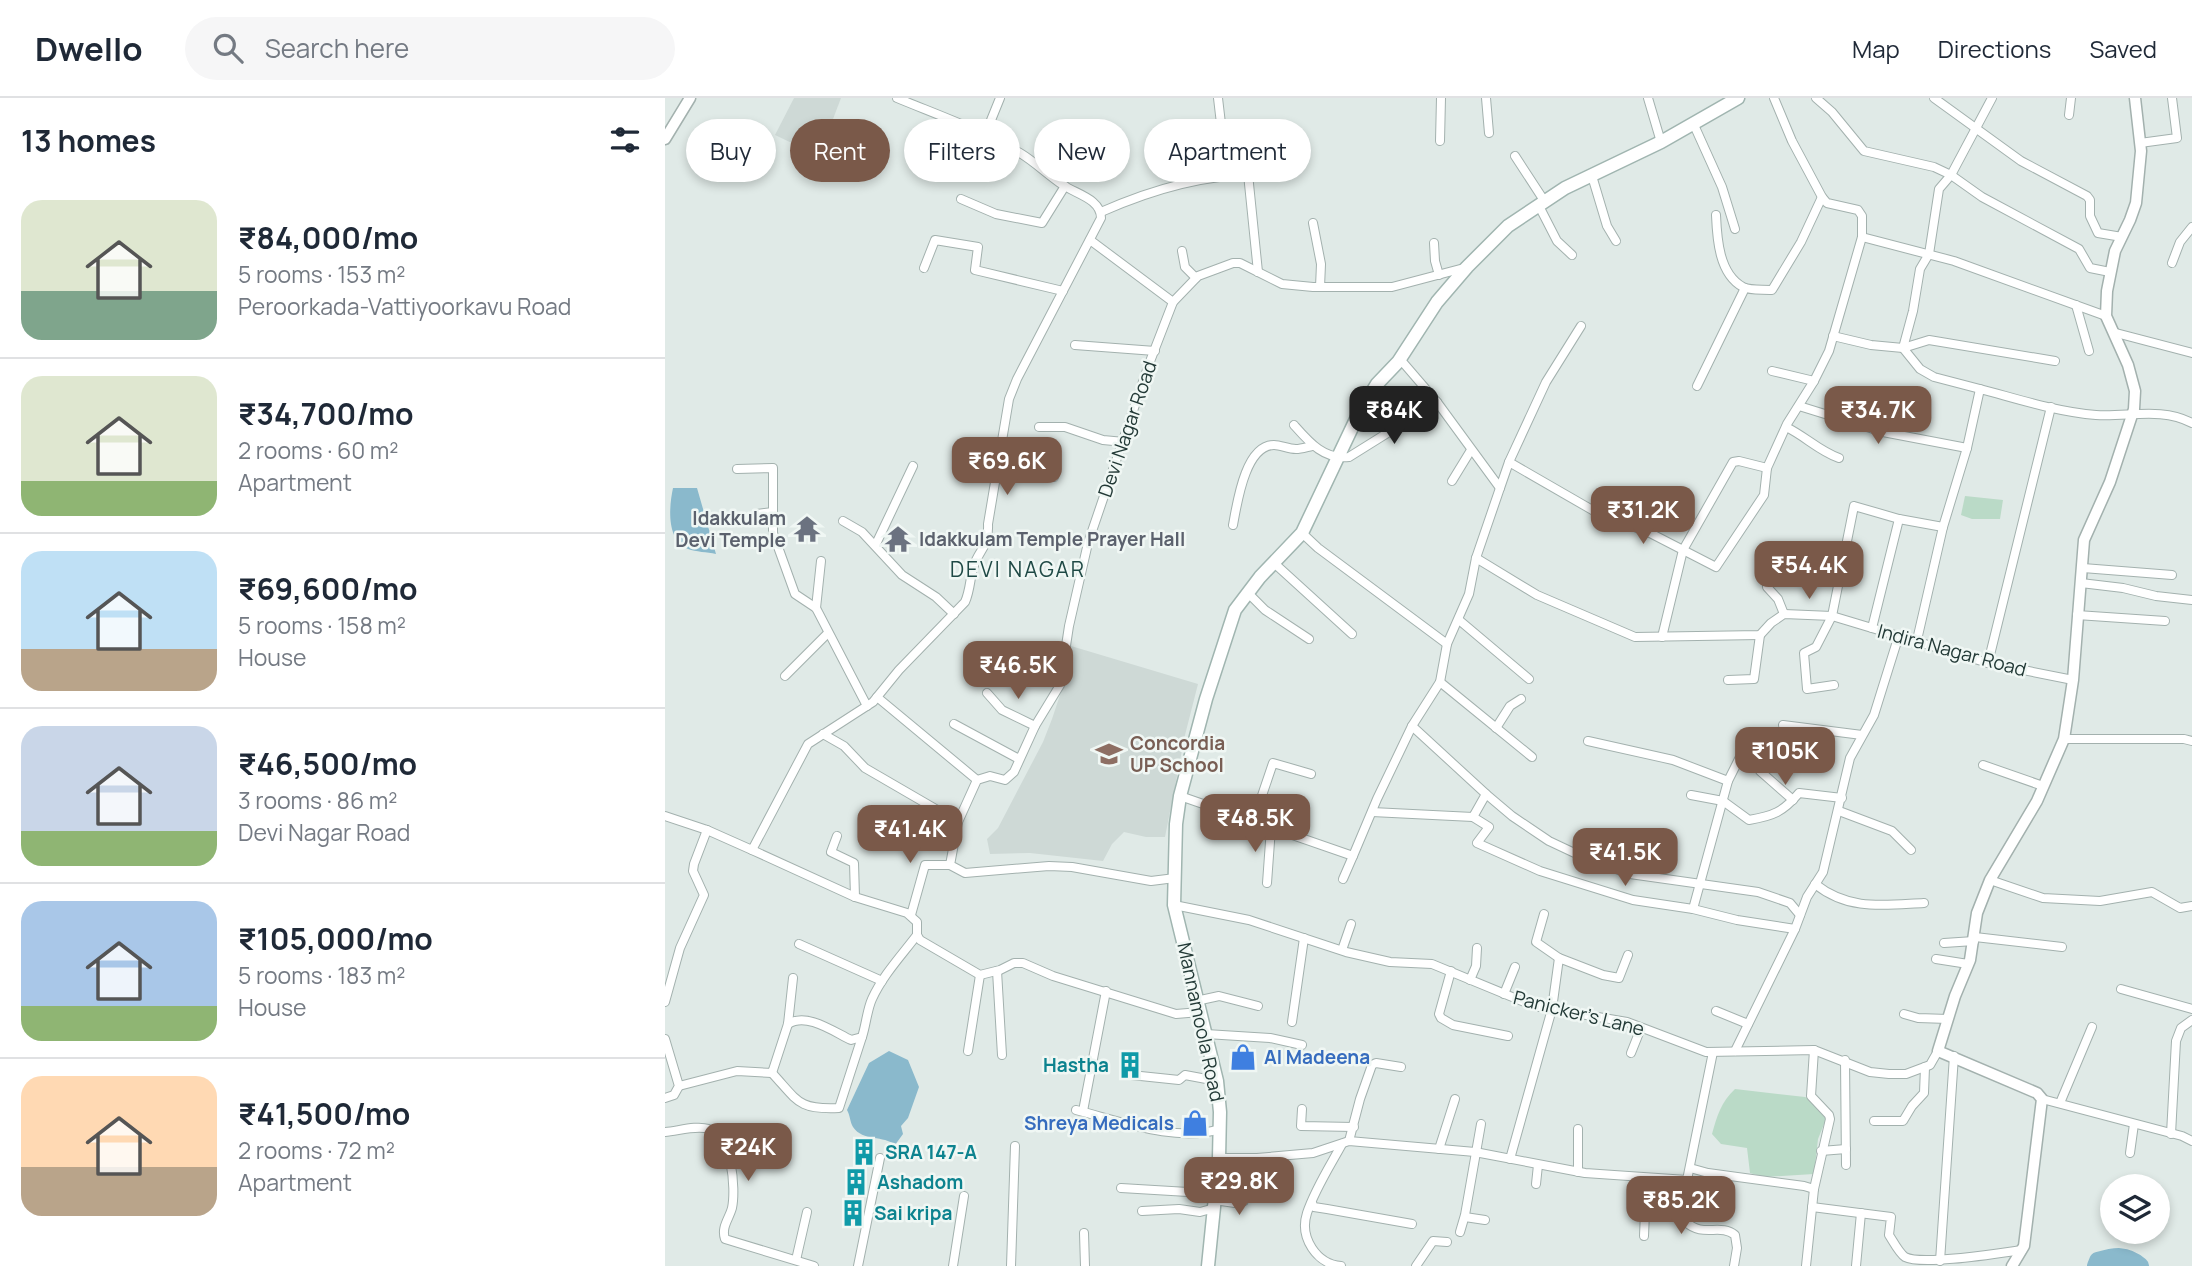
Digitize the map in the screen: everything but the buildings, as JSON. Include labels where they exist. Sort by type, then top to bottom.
[{"type":"main road","name":"Mannamoola Road","points":[[1208,1266],[1219,1158],[1217,1081],[1174,905],[1176,824],[1180,796],[1206,699],[1235,610],[1273,563],[1302,533],[1358,415],[1377,384],[1400,359],[1437,302],[1467,267],[1508,226],[1565,188],[1694,125],[1738,98]]},
{"type":"street","points":[[665,139],[690,98]]},
{"type":"street","points":[[897,98],[947,119]]},
{"type":"street","points":[[991,119],[1000,98]]},
{"type":"street","points":[[1218,98],[1220,119]]},
{"type":"street","points":[[1440,141],[1441,98]]},
{"type":"street","points":[[1486,98],[1489,133]]},
{"type":"street","points":[[1648,98],[1661,142]]},
{"type":"street","points":[[1509,462],[1594,511],[1650,533],[1716,567],[1764,495],[1767,468],[1786,427],[1829,351],[1862,237],[1862,216],[1859,210],[1827,202],[1822,197],[1792,141],[1774,98]]},
{"type":"street","points":[[1816,98],[1832,112],[1864,151],[1934,167],[1951,175],[1982,197],[2079,249],[2090,268],[2110,272]]},
{"type":"street","points":[[1934,98],[2021,161],[2087,196],[2090,200],[2090,216],[2098,233],[2122,237]]},
{"type":"street","points":[[1903,348],[1913,312],[1920,269],[1929,254],[1939,190],[1951,175],[1992,98]]},
{"type":"street","points":[[2069,115],[2071,98]]},
{"type":"street","points":[[1874,1121],[1903,1121],[1924,1093],[1925,1067],[1930,1065],[1938,1051],[1968,964],[1977,913],[1990,880],[2023,826],[2064,739],[2073,680],[2084,540],[2110,481],[2132,415],[2135,391],[2116,333],[2106,316],[2115,251],[2136,203],[2140,143],[2135,98]]},
{"type":"street","points":[[2140,143],[2177,138],[2172,98]]},
{"type":"street","points":[[1694,125],[1722,187],[1735,229]]},
{"type":"street","points":[[752,850],[808,744],[877,697],[899,670],[965,602],[971,588],[973,567],[986,546],[1009,399],[1101,218],[1101,212],[1088,198],[1065,186],[1020,153]]},
{"type":"street","points":[[1515,156],[1542,204],[1557,242],[1572,255]]},
{"type":"street","points":[[1592,176],[1607,226],[1616,241]]},
{"type":"street","points":[[1101,212],[1139,195],[1186,182]]},
{"type":"street","points":[[1249,182],[1258,272]]},
{"type":"street","points":[[961,199],[996,214],[1042,223],[1065,186]]},
{"type":"street","points":[[1716,215],[1719,251],[1732,278],[1745,288],[1774,289],[1801,242],[1822,197]]},
{"type":"street","points":[[1313,223],[1321,264],[1320,287]]},
{"type":"street","points":[[2172,263],[2180,242],[2192,227]]},
{"type":"street","points":[[1862,237],[1929,254],[2106,316]]},
{"type":"street","points":[[924,268],[935,240],[978,247],[975,270],[1063,291]]},
{"type":"street","points":[[1090,240],[1173,302]]},
{"type":"street","points":[[1434,243],[1439,275]]},
{"type":"street","points":[[1182,251],[1185,267],[1196,278]]},
{"type":"street","name":"Devi Nagar Road","points":[[977,780],[990,776],[1005,780],[1014,772],[1035,726],[1060,685],[1069,626],[1088,543],[1173,302],[1196,278],[1233,263],[1240,263],[1282,284],[1320,287],[1392,287],[1467,267]]},
{"type":"street","points":[[1697,386],[1745,288]]},
{"type":"street","points":[[2077,305],[2089,351]]},
{"type":"street","points":[[1343,879],[1412,726],[1440,682],[1447,644],[1469,594],[1476,558],[1509,462],[1546,382],[1581,326]]},
{"type":"street","points":[[2116,333],[2192,352]]},
{"type":"street","points":[[1833,336],[1871,345],[1903,348],[1929,340],[2055,361]]},
{"type":"street","points":[[1075,345],[1155,351]]},
{"type":"street","points":[[1903,348],[1920,369],[1934,377],[1980,389],[2095,415],[2170,415],[2192,423]]},
{"type":"street","points":[[1400,359],[1437,402],[1500,488]]},
{"type":"street","points":[[1772,371],[1814,381]]},
{"type":"street","points":[[1917,640],[1943,527],[1980,389]]},
{"type":"street","points":[[1294,425],[1312,446],[1338,458],[1349,457],[1437,402]]},
{"type":"street","points":[[1799,406],[1883,432],[1966,449]]},
{"type":"street","points":[[1988,663],[2051,407]]},
{"type":"street","points":[[1039,427],[1065,427],[1103,440],[1124,442]]},
{"type":"street","points":[[1786,427],[1802,434],[1820,450],[1839,458]]},
{"type":"street","points":[[1233,525],[1245,475],[1254,457],[1263,448],[1272,445],[1297,449],[1312,446]]},
{"type":"street","points":[[1452,481],[1471,450]]},
{"type":"street","points":[[1662,637],[1683,550],[1733,462],[1767,468]]},
{"type":"street","points":[[998,465],[1054,477]]},
{"type":"street","points":[[876,544],[913,466]]},
{"type":"street","points":[[737,469],[773,468],[773,533],[795,594],[815,608],[867,706]]},
{"type":"street","points":[[1834,685],[1807,690],[1804,653],[1816,646],[1832,616],[1854,506],[1899,519],[1943,527]]},
{"type":"street","points":[[757,514],[773,512]]},
{"type":"street","points":[[1872,628],[1899,519]]},
{"type":"street","points":[[843,521],[862,532],[902,575],[936,597],[954,614]]},
{"type":"street","points":[[1302,533],[1318,548],[1447,644]]},
{"type":"street","points":[[1476,558],[1537,595],[1635,637],[1760,635],[1784,614],[1778,599],[1767,587],[1767,552]]},
{"type":"street","points":[[815,608],[821,561]]},
{"type":"street","points":[[1273,563],[1352,634]]},
{"type":"street","points":[[2083,568],[2172,575]]},
{"type":"street","points":[[2081,583],[2192,600]]},
{"type":"street","points":[[1248,593],[1265,610],[1309,639]]},
{"type":"street","name":"Indira Nagar Road","points":[[1784,614],[1832,616],[1988,663],[2073,680]]},
{"type":"street","points":[[2077,615],[2165,621]]},
{"type":"street","points":[[1459,620],[1529,678]]},
{"type":"street","points":[[785,676],[828,633]]},
{"type":"street","points":[[1728,680],[1754,679],[1760,635]]},
{"type":"street","points":[[1735,1051],[1823,872],[1850,758],[1874,715],[1899,635]]},
{"type":"street","points":[[1440,682],[1532,757]]},
{"type":"street","points":[[987,694],[1002,710],[1035,726]]},
{"type":"street","points":[[877,697],[977,780],[958,822],[950,865]]},
{"type":"street","points":[[1496,727],[1510,706],[1521,699]]},
{"type":"street","points":[[954,723],[1019,760]]},
{"type":"street","points":[[1783,724],[1862,736]]},
{"type":"street","points":[[1412,726],[1512,816],[1549,841],[1630,874],[1758,892],[1790,903],[1800,915]]},
{"type":"street","points":[[823,734],[843,746],[865,768],[958,822]]},
{"type":"street","points":[[2064,739],[2192,741]]},
{"type":"street","points":[[1588,741],[1672,760],[1728,781]]},
{"type":"street","points":[[1693,909],[1728,781],[1740,757]]},
{"type":"street","points":[[1252,822],[1273,763],[1311,774]]},
{"type":"street","points":[[1983,765],[2043,786]]},
{"type":"street","points":[[1760,771],[1793,800]]},
{"type":"street","points":[[1691,795],[1723,801],[1749,820],[1767,817],[1786,808],[1799,793],[1842,798]]},
{"type":"street","points":[[1473,817],[1486,794]]},
{"type":"street","points":[[1180,796],[1353,856]]},
{"type":"street","points":[[1839,811],[1892,831],[1911,850]]},
{"type":"street","points":[[1371,812],[1473,817],[1489,827],[1477,843],[1540,871],[1633,900],[1795,929]]},
{"type":"street","points":[[665,816],[707,830],[855,897],[911,915],[917,922],[917,935],[882,981],[870,1002],[869,1017],[839,1108],[816,1109],[800,1102],[772,1073],[737,1071],[679,1086]]},
{"type":"street","points":[[1267,883],[1271,828]]},
{"type":"street","points":[[665,1002],[680,948],[704,895],[693,871],[707,830]]},
{"type":"street","points":[[837,836],[831,852],[854,863],[855,897]]},
{"type":"street","points":[[911,915],[925,865],[950,865],[965,873],[1049,866],[1072,867],[1151,881],[1175,878]]},
{"type":"street","points":[[1990,880],[2043,898],[2100,901],[2152,892],[2180,908],[2192,906]]},
{"type":"street","points":[[1815,884],[1830,895],[1849,903],[1879,906],[1924,903]]},
{"type":"street","name":"Panicker's Lane","points":[[1174,905],[1249,920],[1342,950],[1390,962],[1432,964],[1534,1006],[1627,1023],[1706,1052],[1814,1050],[1870,1072],[1889,1074],[1906,1074],[1925,1067]]},
{"type":"street","points":[[1544,914],[1536,942],[1559,958],[1619,978],[1628,955]]},
{"type":"street","points":[[1342,950],[1351,924]]},
{"type":"street","points":[[917,935],[922,941],[980,975],[1014,963],[1023,963],[1053,976],[1176,1014],[1219,996],[1258,1006]]},
{"type":"street","points":[[1293,1022],[1304,938]]},
{"type":"street","points":[[1944,943],[1974,939],[2062,947]]},
{"type":"street","points":[[799,944],[882,981]]},
{"type":"street","points":[[1470,980],[1476,966],[1477,948]]},
{"type":"street","points":[[1510,1159],[1552,1009],[1559,958]]},
{"type":"street","points":[[1936,959],[1968,964]]},
{"type":"street","points":[[1504,994],[1515,967]]},
{"type":"street","points":[[997,971],[1002,1055]]},
{"type":"street","points":[[1451,971],[1439,1014],[1441,1018],[1453,1025],[1508,1036]]},
{"type":"street","points":[[968,1051],[980,975]]},
{"type":"street","points":[[772,1073],[788,1024],[793,978]]},
{"type":"street","points":[[2121,989],[2192,1009]]},
{"type":"street","points":[[1106,991],[1080,1110],[1179,1135],[1220,1129]]},
{"type":"street","points":[[1716,1011],[1748,1024]]},
{"type":"street","points":[[1904,1014],[1948,1019]]},
{"type":"street","points":[[788,1024],[798,1020],[821,1024],[852,1040],[862,1037]]},
{"type":"street","points":[[2171,1134],[2176,1041],[2181,1028],[2192,1020]]},
{"type":"street","points":[[1631,1054],[1641,1027]]},
{"type":"street","points":[[2060,1103],[2092,1027]]},
{"type":"street","points":[[1206,1034],[1271,1038],[1302,1045]]},
{"type":"street","points":[[665,1039],[679,1086],[674,1096],[665,1098]]},
{"type":"street","points":[[1805,1266],[1810,1243],[1814,1189],[1830,1119],[1811,1096],[1814,1050]]},
{"type":"street","points":[[1938,1051],[2037,1093],[2042,1099],[2192,1141]]},
{"type":"street","points":[[1713,1052],[1683,1205],[1686,1222],[1700,1231],[1730,1230],[1735,1235],[1737,1248],[1734,1266]]},
{"type":"street","points":[[1940,1261],[1954,1056]]},
{"type":"street","points":[[1845,1060],[1846,1165]]},
{"type":"street","points":[[1341,1266],[1330,1265],[1315,1255],[1308,1240],[1306,1215],[1354,1127],[1360,1098],[1372,1065],[1376,1063],[1401,1067]]},
{"type":"street","points":[[1131,1075],[1179,1080],[1185,1075],[1217,1081]]},
{"type":"street","points":[[1439,1149],[1455,1099]]},
{"type":"street","points":[[2012,1266],[2022,1250],[2042,1099]]},
{"type":"street","points":[[1301,1109],[1301,1126],[1354,1127]]},
{"type":"street","points":[[1460,1232],[1481,1124]]},
{"type":"street","points":[[2130,1153],[2134,1124]]},
{"type":"street","points":[[665,1132],[709,1128],[719,1134],[728,1153],[734,1186],[731,1210],[723,1233],[725,1239],[792,1262],[814,1266]]},
{"type":"street","points":[[1578,1172],[1579,1129]]},
{"type":"street","points":[[1219,1158],[1313,1153],[1346,1143],[1475,1152],[1578,1172],[1686,1180]]},
{"type":"street","points":[[1011,1266],[1015,1146]]},
{"type":"street","points":[[1821,1151],[1846,1149]]},
{"type":"street","points":[[857,1266],[880,1158]]},
{"type":"street","points":[[1536,1184],[1538,1165]]},
{"type":"street","points":[[1691,1168],[1814,1189]]},
{"type":"street","points":[[1639,1177],[1639,1208],[1646,1212],[1644,1236]]},
{"type":"street","points":[[1121,1188],[1188,1192],[1216,1181]]},
{"type":"street","points":[[953,1266],[964,1196]]},
{"type":"street","points":[[1142,1211],[1179,1209],[1200,1212],[1211,1209],[1214,1202],[1235,1203],[1244,1201],[1245,1197],[1263,1196]]},
{"type":"street","points":[[1312,1203],[1314,1207],[1412,1224]]},
{"type":"street","points":[[1812,1208],[1891,1217],[1889,1235],[1905,1257],[1917,1261],[1940,1261],[2022,1250]]},
{"type":"street","points":[[792,1262],[807,1212]]},
{"type":"street","points":[[1856,1266],[1861,1213]]},
{"type":"street","points":[[1465,1217],[1485,1220]]},
{"type":"street","points":[[1084,1233],[1085,1266]]},
{"type":"street","points":[[1416,1266],[1433,1241],[1447,1242]]},
{"type":"shaded area","points":[[794,98],[841,98],[833,119],[790,119],[790,142],[776,133]]},
{"type":"shaded area","name":"Concordia UP School","points":[[1071,646],[1198,684],[1165,837],[1146,837],[1124,832],[1112,844],[1103,861],[1030,853],[990,854],[987,839],[998,828],[1043,742],[1052,719],[1065,680]]},
{"type":"green space","points":[[1965,496],[2003,500],[2000,519],[1972,519],[1961,515]]},
{"type":"green space","points":[[1735,1089],[1805,1097],[1821,1103],[1828,1114],[1818,1139],[1814,1174],[1764,1177],[1750,1173],[1747,1148],[1721,1144],[1712,1134],[1723,1104]]},
{"type":"water","points":[[673,488],[697,488],[716,554],[688,549],[676,538],[670,513]]},
{"type":"water","points":[[889,1051],[908,1060],[919,1087],[908,1118],[901,1126],[903,1134],[895,1145],[857,1132],[847,1110],[869,1063]]},
{"type":"waterway","points":[[2096,1266],[2098,1261],[2120,1257],[2130,1259],[2140,1266]]},
{"type":"place","name":"Idakkulam Devi Temple","points":[[807,529]]},
{"type":"place","name":"Idakkulam Temple Prayer Hall","points":[[898,539]]},
{"type":"place","name":"Concordia UP School","points":[[1109,754]]},
{"type":"place","name":"Al Madeena","points":[[1243,1057]]},
{"type":"place","name":"Hastha","points":[[1130,1065]]},
{"type":"place","name":"Shreya Medicals","points":[[1195,1123]]},
{"type":"place","name":"SRA 147-A","points":[[864,1152]]},
{"type":"place","name":"Ashadom","points":[[856,1182]]},
{"type":"place","name":"Sai kripa","points":[[853,1213]]},
{"type":"district","name":"DEVI NAGAR","points":[[1018,569]]}]
